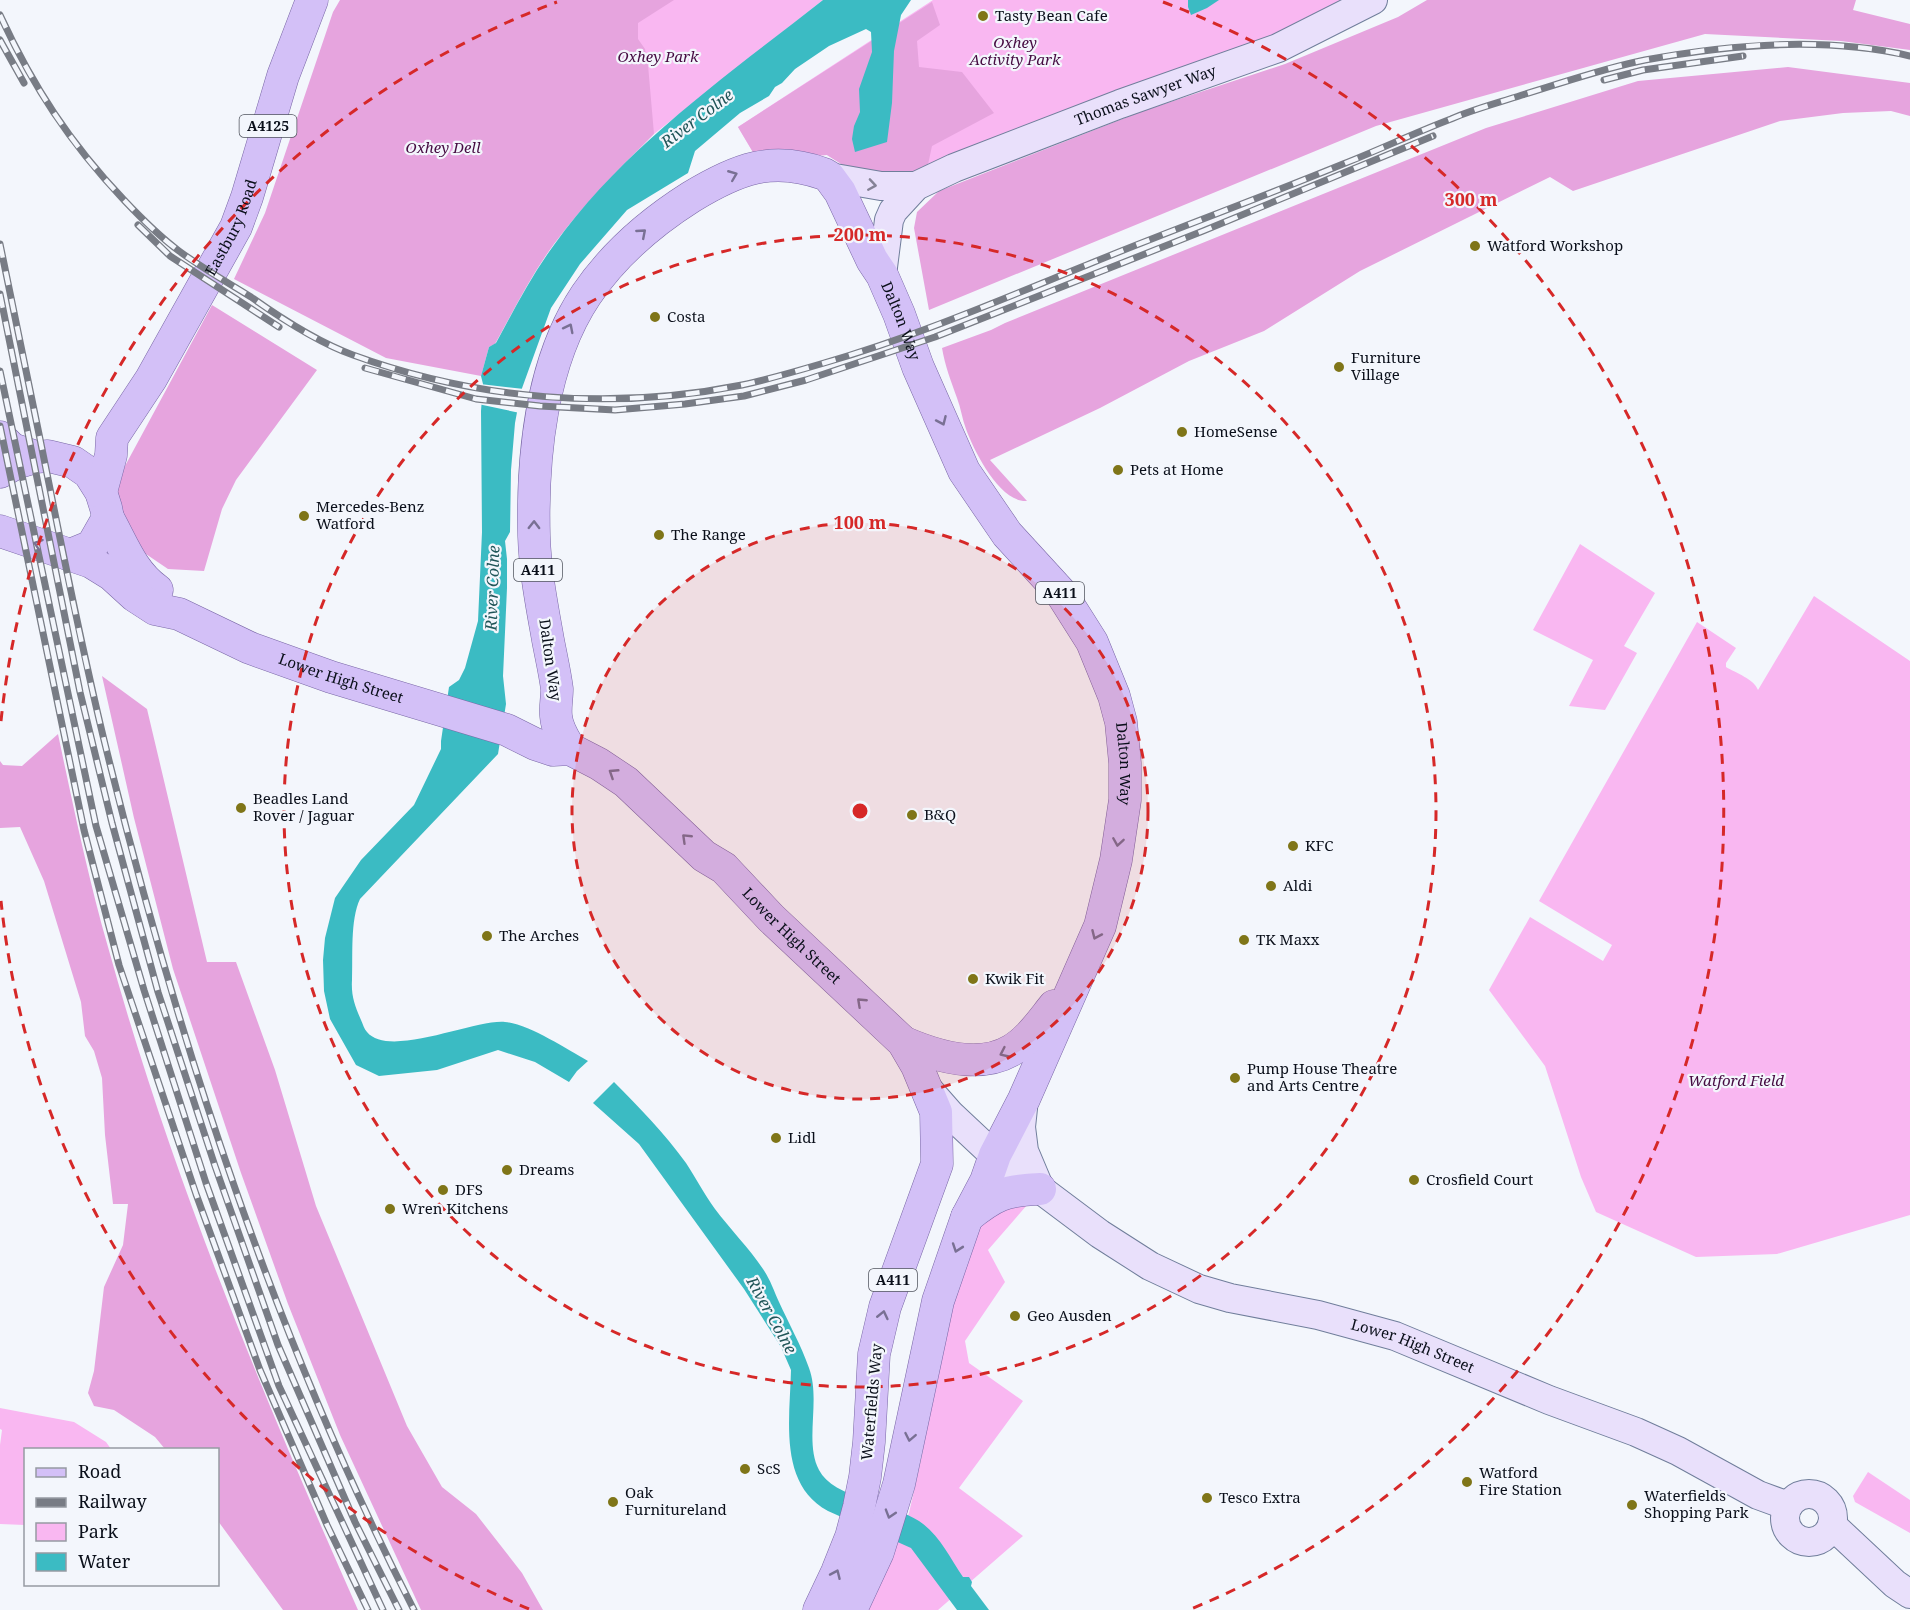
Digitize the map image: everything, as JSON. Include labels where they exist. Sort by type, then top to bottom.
[{"type":"main road","name":"Eastbury Road","points":[[70,555],[92,546],[104,505],[112,438],[152,379],[236,227],[283,76],[312,0]]},
{"type":"main road","name":"Dalton Way","points":[[570,749],[557,723],[557,690],[541,599],[534,538],[540,431],[547,382],[560,346],[590,290],[624,249],[662,217],[724,179],[745,171],[771,165],[798,166],[829,177],[852,214],[872,260],[882,275],[922,376],[964,471],[1007,534],[1061,594],[1092,642],[1114,696],[1121,722],[1125,763],[1125,800],[1116,860],[1100,926],[1024,1099],[995,1155]]},
{"type":"main road","name":"Lower High Street","points":[[0,437],[12,449],[73,462],[88,473],[127,557],[145,582],[165,596],[179,614]]},
{"type":"main road","points":[[0,472],[16,463],[48,457],[98,440],[112,438]]},
{"type":"main road","name":"Lower High Street","points":[[2,530],[91,562],[112,575],[135,596],[155,609],[179,614],[250,648],[331,677],[507,730],[553,750],[570,749],[599,764],[626,782],[704,856],[724,868],[771,918],[903,1042],[928,1089]]},
{"type":"main road","points":[[507,730],[540,722],[556,707]]},
{"type":"main road","name":"A411","points":[[903,1042],[927,1052],[961,1059],[996,1058],[1012,1050],[1027,1038],[1074,983]]},
{"type":"main road","name":"Waterfields Way","points":[[819,1610],[851,1537],[865,1478],[874,1354],[879,1330],[893,1280],[937,1164],[936,1112],[928,1089]]},
{"type":"main road","name":"A411","points":[[851,1610],[880,1545],[899,1484],[938,1301],[967,1217],[986,1181],[995,1155]]},
{"type":"main road","points":[[967,1217],[1002,1194],[1015,1190],[1040,1189]]},
{"type":"street","name":"Thomas Sawyer Way","points":[[882,275],[889,220],[893,211],[916,186],[954,168],[1120,104],[1278,48],[1373,0]]},
{"type":"street","name":"Thomas Sawyer Way","points":[[829,177],[881,186],[916,186]]},
{"type":"street","name":"Lower High Street","points":[[928,1089],[950,1114],[1013,1173],[1040,1189],[1100,1234],[1150,1266],[1199,1289],[1230,1298],[1318,1314],[1395,1336],[1549,1401],[1636,1432],[1678,1451],[1758,1495],[1788,1506],[1786,1525],[1796,1538],[1811,1542],[1819,1540],[1832,1525],[1895,1584],[1910,1594]]},
{"type":"street","points":[[1024,1099],[1021,1127],[1024,1151],[1040,1189]]},
{"type":"green space","name":"Oxhey Dell","points":[[340,0],[674,0],[638,23],[638,39],[645,49],[648,65],[654,134],[590,201],[554,244],[530,280],[495,344],[489,347],[481,376],[386,358],[234,279],[265,213],[333,12]]},
{"type":"green space","name":"Oxhey Park","points":[[549,0],[823,0],[654,134],[631,119]]},
{"type":"green space","name":"Oxhey Activity Park","points":[[933,0],[1359,0],[1345,8],[927,169],[865,179],[827,155],[757,159],[738,127]]},
{"type":"green space","points":[[1427,0],[1856,0],[1853,10],[1910,24],[1910,50],[1841,41],[1705,34],[1376,126],[929,310],[914,228],[917,212],[939,191],[1140,112],[1285,64],[1398,17]]},
{"type":"green space","points":[[932,2],[940,25],[917,41],[919,67],[962,72],[994,113],[932,146],[927,169],[920,172],[865,179],[827,155],[757,159],[738,127]]},
{"type":"green space","points":[[1788,67],[1910,83],[1910,116],[1891,111],[1843,113],[1780,121],[1573,191],[1550,177],[1360,271],[1264,331],[1189,361],[1100,408],[990,460],[1027,501],[1007,494],[998,485],[989,474],[970,438],[946,367],[942,348],[1486,128],[1638,81]]},
{"type":"green space","points":[[212,305],[317,370],[236,480],[222,509],[204,571],[168,569],[140,550],[125,523],[116,487],[119,477]]},
{"type":"green space","points":[[1580,544],[1655,593],[1624,646],[1637,653],[1605,710],[1569,706],[1593,660],[1533,630]]},
{"type":"green space","name":"Watford Field","points":[[1814,596],[1910,661],[1910,1215],[1777,1254],[1696,1257],[1596,1212],[1581,1177],[1545,1066],[1489,990],[1530,917],[1603,961],[1612,945],[1539,901],[1697,622],[1736,648],[1726,663],[1726,667],[1749,679],[1758,690]]},
{"type":"green space","points":[[102,676],[147,709],[207,962],[236,962],[275,1070],[316,1206],[407,1426],[442,1487],[476,1514],[522,1573],[543,1610],[421,1610],[340,1435],[288,1304],[241,1173],[173,969],[134,818]]},
{"type":"green space","points":[[58,734],[101,921],[160,1116],[189,1200],[253,1365],[358,1610],[283,1610],[219,1522],[219,1448],[164,1448],[155,1437],[114,1410],[94,1406],[88,1393],[94,1371],[104,1287],[123,1245],[128,1204],[113,1204],[105,1135],[102,1078],[94,1051],[85,1036],[81,1002],[44,881],[20,827],[0,828],[0,761],[3,765],[22,766]]},
{"type":"green space","points":[[1027,1205],[988,1250],[1005,1282],[965,1341],[969,1363],[1023,1401],[959,1488],[1023,1536],[938,1610],[862,1610],[897,1544],[909,1513],[922,1455],[939,1346],[973,1227],[1000,1206]]},
{"type":"green space","points":[[0,1408],[74,1422],[106,1442],[110,1448],[24,1448],[24,1525],[0,1524],[2,1430],[0,1429]]},
{"type":"green space","points":[[1868,1472],[1910,1500],[1910,1533],[1855,1502],[1853,1496]]},
{"type":"water","name":"River Colne","points":[[823,0],[911,0],[901,15],[894,51],[892,103],[887,142],[855,152],[852,139],[860,112],[859,89],[872,52],[871,32],[866,29],[829,46],[795,69],[775,87],[769,96],[740,113],[695,151],[688,173],[627,210],[580,264],[551,308],[521,391],[515,423],[511,470],[510,532],[505,541],[507,588],[503,676],[506,704],[498,754],[360,899],[355,917],[352,949],[353,996],[365,1029],[378,1039],[412,1040],[474,1026],[505,1022],[536,1032],[588,1061],[569,1082],[535,1062],[498,1050],[437,1070],[379,1076],[356,1065],[330,1019],[324,991],[325,938],[335,898],[361,860],[414,805],[441,749],[449,687],[459,680],[465,668],[478,621],[482,532],[481,411],[483,384],[481,376],[489,347],[496,343],[530,281],[554,245],[613,175],[680,113]]},
{"type":"water","points":[[1188,0],[1219,0],[1191,15]]},
{"type":"water","name":"River Colne","points":[[614,1082],[678,1152],[707,1198],[768,1277],[809,1368],[814,1394],[813,1447],[819,1470],[826,1480],[850,1494],[908,1515],[926,1526],[944,1547],[963,1577],[969,1577],[972,1582],[971,1586],[989,1610],[957,1610],[911,1548],[828,1511],[812,1499],[801,1484],[790,1448],[791,1370],[781,1347],[744,1289],[639,1144],[593,1103]]},
{"type":"pier","points":[[480,384],[524,389],[520,413],[478,404]]},
{"type":"railway","points":[[0,15],[39,90],[54,113],[86,157],[124,200],[150,227],[179,251],[275,314],[326,344],[400,370],[496,391],[545,397],[594,399],[644,398],[742,385],[783,375],[893,341],[1312,177],[1460,115],[1614,67],[1678,54],[1778,44],[1844,46],[1910,56]]},
{"type":"railway","points":[[0,40],[24,83]]},
{"type":"railway","points":[[1604,80],[1643,70],[1743,56]]},
{"type":"railway","points":[[365,368],[476,399],[540,406],[615,410],[744,396],[806,380],[935,337],[1203,231],[1433,136]]},
{"type":"railway","points":[[138,225],[170,256],[279,327]]},
{"type":"railway","points":[[0,244],[70,590],[96,706],[133,856],[164,967],[234,1186],[274,1295],[317,1401],[364,1507],[414,1610]]},
{"type":"railway","points":[[0,294],[80,692],[112,823],[158,992],[215,1166],[278,1345],[355,1522],[399,1610]]},
{"type":"railway","points":[[0,371],[96,826],[144,990],[206,1183],[279,1386],[383,1610]]},
{"type":"railway","points":[[0,426],[84,830],[119,965],[196,1194],[260,1370],[327,1525],[368,1610]]},
{"type":"place","name":"Tasty Bean Cafe","points":[[983,16]]},
{"type":"place","name":"Watford Workshop","points":[[1475,246]]},
{"type":"place","name":"Costa","points":[[655,317]]},
{"type":"place","name":"Furniture Village","points":[[1339,367]]},
{"type":"place","name":"HomeSense","points":[[1182,432]]},
{"type":"place","name":"Pets at Home","points":[[1118,470]]},
{"type":"place","name":"Mercedes-Benz Watford","points":[[304,516]]},
{"type":"place","name":"The Range","points":[[659,535]]},
{"type":"place","name":"Beadles Land Rover / Jaguar","points":[[241,808]]},
{"type":"place","name":"B&Q","points":[[912,815]]},
{"type":"place","name":"KFC","points":[[1293,846]]},
{"type":"place","name":"Aldi","points":[[1271,886]]},
{"type":"place","name":"The Arches","points":[[487,936]]},
{"type":"place","name":"TK Maxx","points":[[1244,940]]},
{"type":"place","name":"Kwik Fit","points":[[973,979]]},
{"type":"place","name":"Pump House Theatre and Arts Centre","points":[[1235,1078]]},
{"type":"place","name":"Lidl","points":[[776,1138]]},
{"type":"place","name":"Dreams","points":[[507,1170]]},
{"type":"place","name":"Crosfield Court","points":[[1414,1180]]},
{"type":"place","name":"DFS","points":[[443,1190]]},
{"type":"place","name":"Wren Kitchens","points":[[390,1209]]},
{"type":"place","name":"Geo Ausden","points":[[1015,1316]]},
{"type":"place","name":"ScS","points":[[745,1469]]},
{"type":"place","name":"Watford Fire Station","points":[[1467,1482]]},
{"type":"place","name":"Tesco Extra","points":[[1207,1498]]},
{"type":"place","name":"Oak Furnitureland","points":[[613,1502]]},
{"type":"place","name":"Waterfields Shopping Park","points":[[1632,1505]]}]
